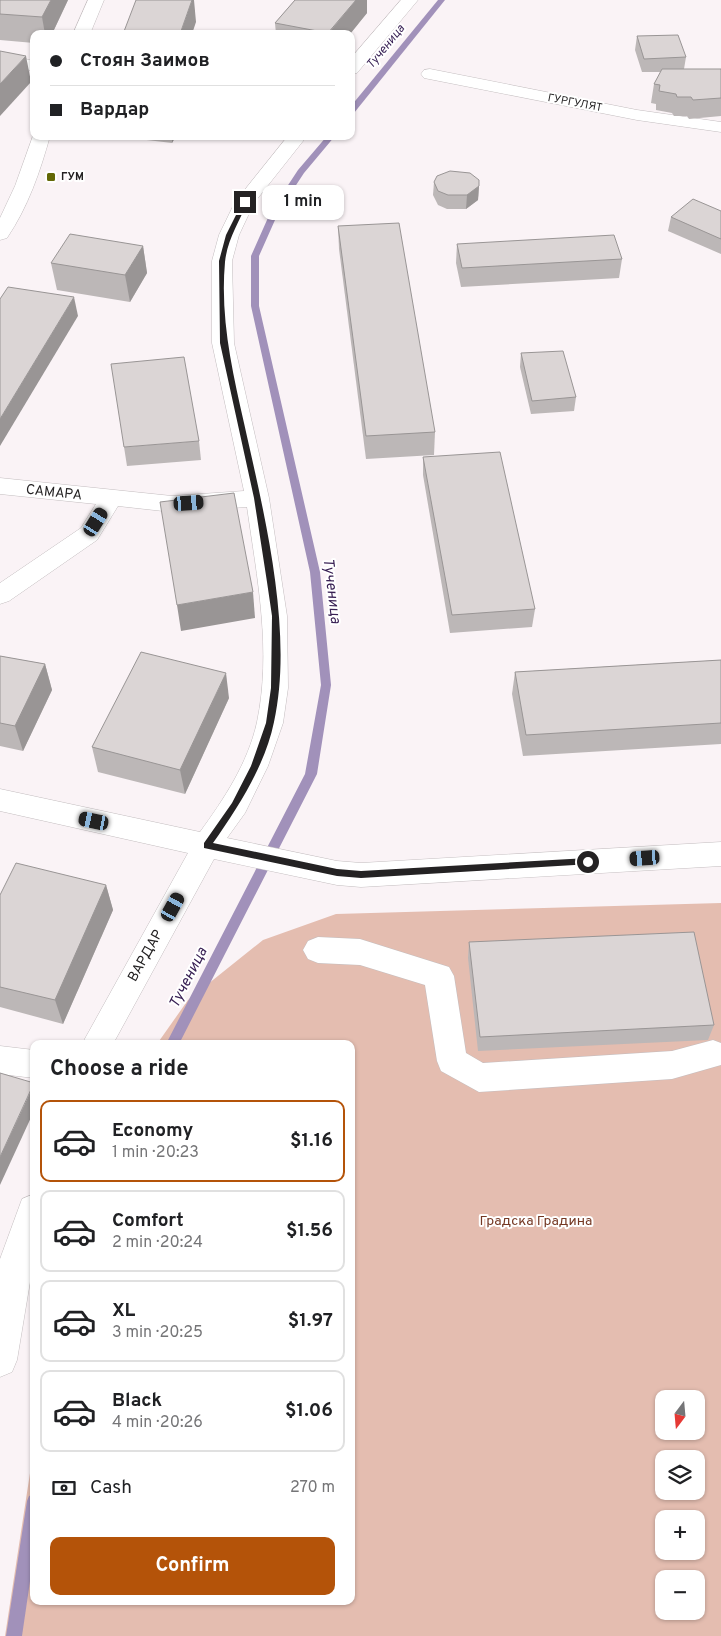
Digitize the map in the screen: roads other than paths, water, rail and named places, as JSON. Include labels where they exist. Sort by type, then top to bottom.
[{"type":"street","points":[[83,30],[96,0]]},
{"type":"street","points":[[355,64],[410,0]]},
{"type":"street","points":[[0,58],[30,65]]},
{"type":"street","name":"ГУРГУЛЯТ","points":[[430,74],[637,115],[721,128]]},
{"type":"street","points":[[0,234],[9,221],[28,178],[40,140]]},
{"type":"street","name":"ВАРДАР","points":[[99,1040],[207,845],[235,805],[255,766],[272,715],[275,688],[275,616],[257,498],[223,343],[222,261],[229,235],[245,202],[295,140]]},
{"type":"street","name":"САМАРА","points":[[0,486],[172,504],[257,498]]},
{"type":"street","points":[[0,595],[89,534],[111,498]]},
{"type":"street","points":[[0,800],[337,873],[361,875],[721,854]]},
{"type":"street","points":[[318,950],[360,952],[439,976],[452,1061],[479,1078],[672,1065],[713,1054]]},
{"type":"street","points":[[0,1060],[30,1064]]},
{"type":"street","points":[[0,1360],[15,1264],[30,1221]]},
{"type":"waterway","name":"Тученица","points":[[355,106],[442,0]]},
{"type":"waterway","name":"Тученица","points":[[174,1040],[311,774],[326,685],[315,572],[255,306],[255,256],[275,211],[301,172],[328,140]]},
{"type":"waterway","name":"Тученица","points":[[14,1636],[30,1528]]},
{"type":"place","name":"ГУМ","points":[[51,177]]},
{"type":"park label","name":"Градска Градина","points":[[536,1221]]}]
